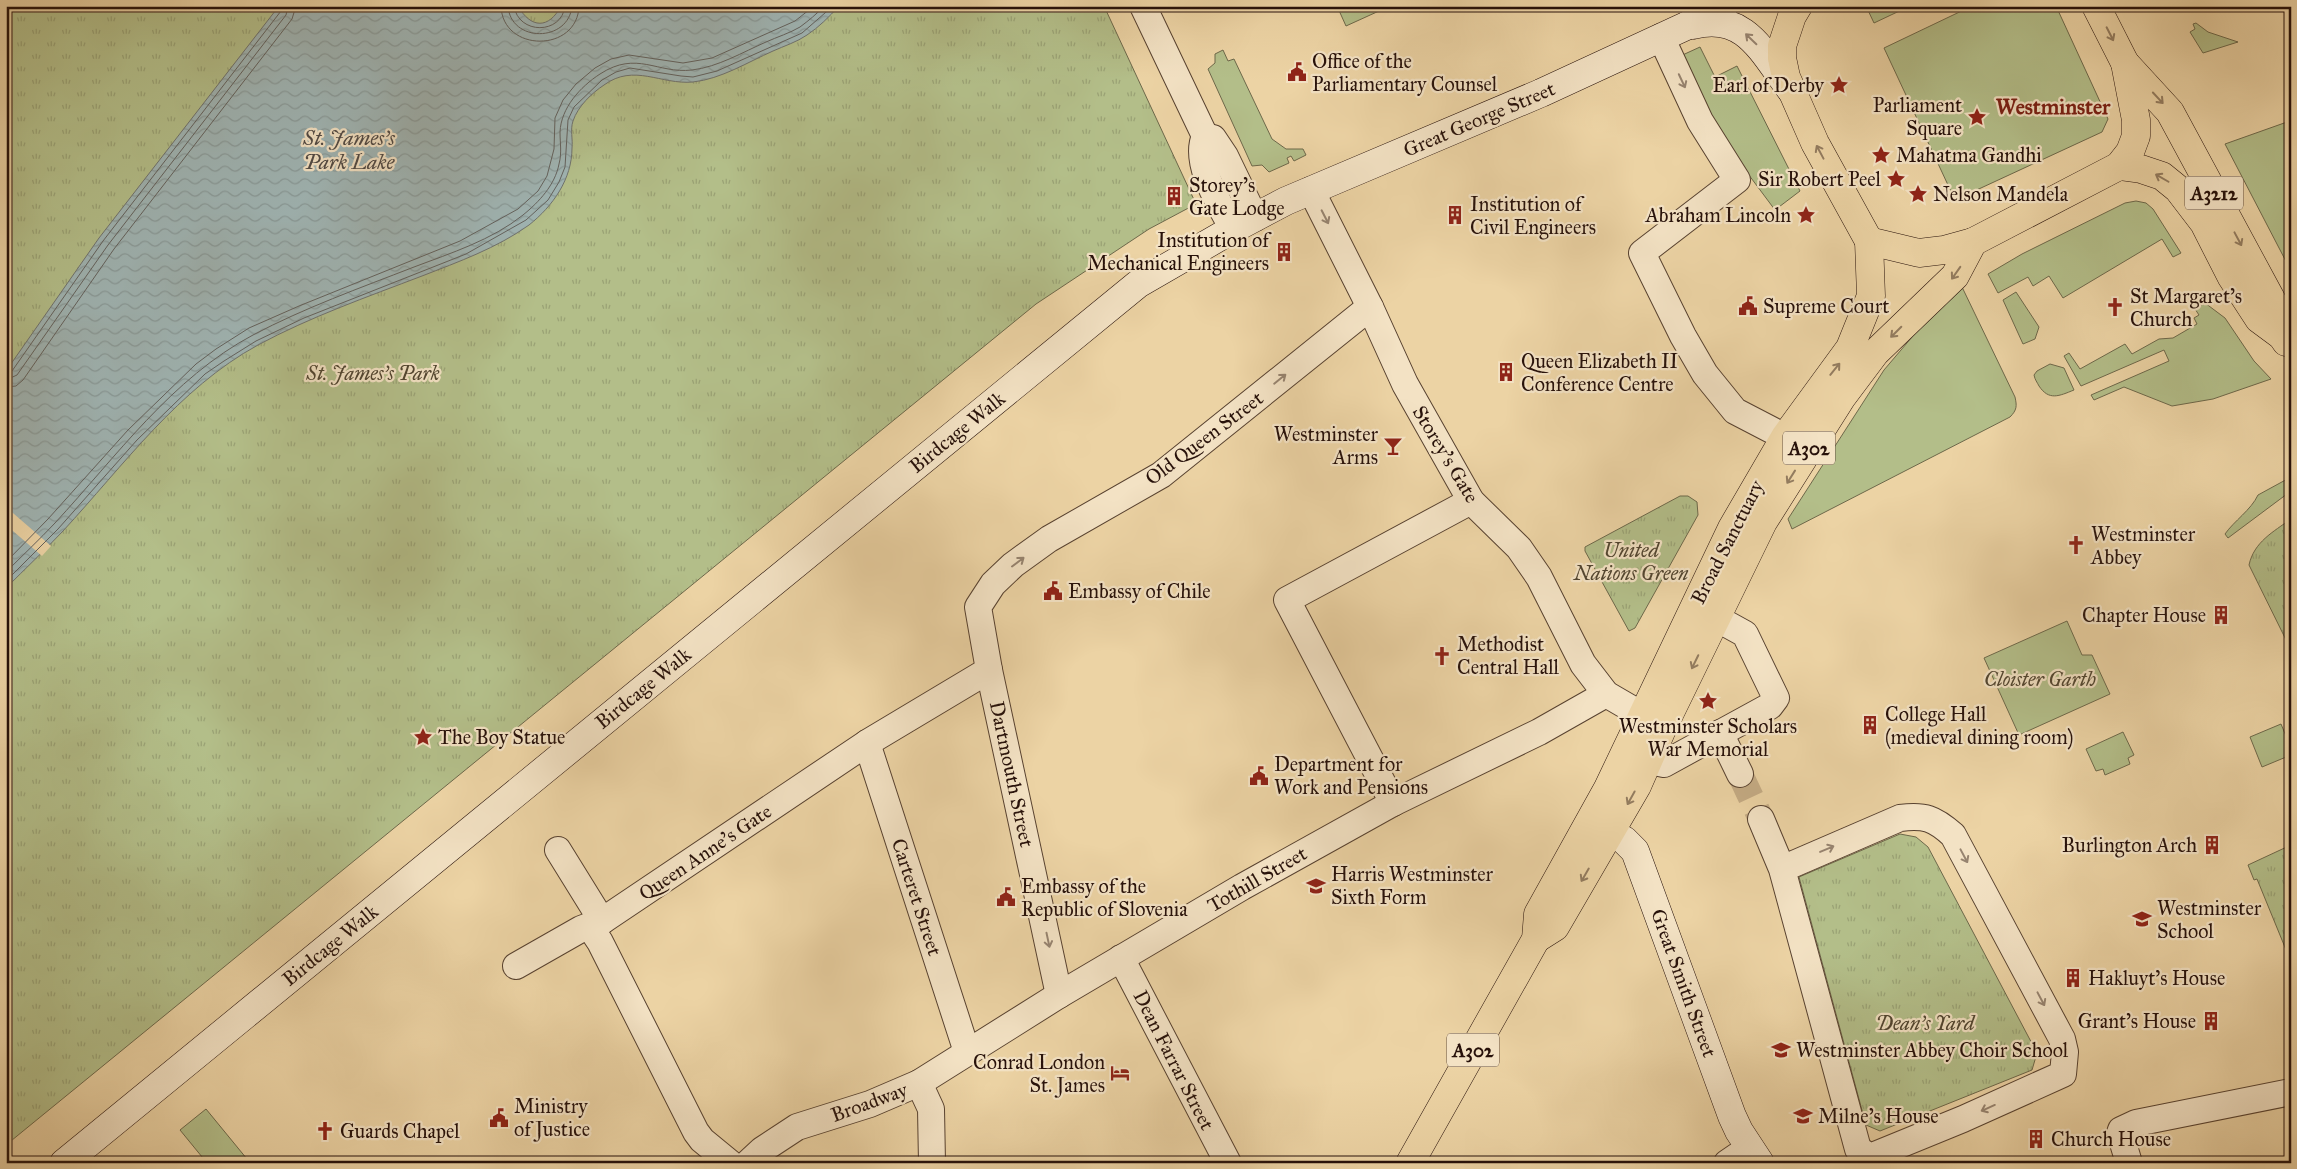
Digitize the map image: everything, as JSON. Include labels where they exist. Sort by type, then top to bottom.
[{"type":"main road","name":"A302","points":[[1798,6],[1789,24],[1782,46],[1786,77],[1815,143],[1869,240]]},
{"type":"main road","points":[[1869,240],[1919,253],[1944,250],[1973,242],[2119,166],[2130,152],[2136,136],[2136,120],[2124,63],[2096,6]]},
{"type":"main road","name":"A3212","points":[[2124,63],[2170,112],[2277,310],[2286,342]]},
{"type":"main road","name":"A3212","points":[[2119,166],[2141,169],[2162,176],[2178,190],[2204,223],[2231,276],[2259,319],[2286,342]]},
{"type":"main road","name":"Broad Sanctuary","points":[[1600,828],[1653,721],[1732,528],[1785,437],[1813,396],[1842,360],[1861,323],[1871,296],[1869,240]]},
{"type":"main road","name":"Broad Sanctuary","points":[[1600,828],[1650,761],[1653,721],[1716,618],[1763,522],[1842,397],[1875,353],[1955,276],[1973,242]]},
{"type":"main road","name":"A302","points":[[1410,1163],[1536,939],[1538,914],[1600,828]]},
{"type":"street","points":[[1143,6],[1204,136],[1213,138],[1225,156],[1244,223]]},
{"type":"street","name":"Great George Street","points":[[1244,223],[1311,190],[1541,93],[1686,26],[1724,6]]},
{"type":"street","points":[[1686,26],[1708,21],[1724,22],[1741,30],[1754,40],[1792,91]]},
{"type":"street","points":[[1661,37],[1700,120],[1737,180],[1642,253],[1683,336],[1705,374],[1735,411],[1785,437]]},
{"type":"street","name":"Storey's Gate","points":[[1311,190],[1370,307],[1405,384],[1471,502],[1519,548],[1539,577],[1583,664],[1606,694],[1653,721]]},
{"type":"street","name":"Birdcage Walk","points":[[64,1163],[1138,284],[1244,223]]},
{"type":"street","name":"Old Queen Street","points":[[989,670],[978,607],[983,596],[993,584],[1013,565],[1049,539],[1161,475],[1370,307]]},
{"type":"street","points":[[1393,804],[1287,600],[1471,502]]},
{"type":"street","points":[[1650,761],[1664,764],[1770,706],[1776,698],[1745,634],[1716,618]]},
{"type":"street","name":"Queen Anne's Gate","points":[[516,966],[581,929],[596,924],[867,743],[989,670]]},
{"type":"street","name":"Dartmouth Street","points":[[989,670],[1060,995]]},
{"type":"street","name":"Tothill Street","points":[[919,1083],[1060,995],[1242,887],[1393,804],[1539,732],[1606,694]]},
{"type":"street","points":[[1720,732],[1740,774]]},
{"type":"street","name":"Carteret Street","points":[[867,743],[967,1052]]},
{"type":"street","points":[[1760,820],[1782,869],[1858,1149],[1870,1158],[2062,1074],[2065,1052],[2062,1039],[1953,835],[1938,822],[1919,815],[1900,818],[1782,869]]},
{"type":"street","name":"Great Smith Street","points":[[1600,828],[1624,840],[1635,851],[1641,862],[1732,1116],[1755,1155]]},
{"type":"street","points":[[558,850],[596,924],[600,942],[696,1132],[702,1140],[730,1163]]},
{"type":"street","name":"Dean Farrar Street","points":[[1121,958],[1228,1163]]},
{"type":"street","name":"Broadway","points":[[748,1163],[762,1150],[797,1127],[870,1104],[919,1083],[931,1109],[932,1163]]},
{"type":"street","points":[[2129,1163],[2120,1134],[2121,1130],[2136,1123],[2291,1092]]},
{"type":"street","points":[[1727,1163],[1755,1155]]},
{"type":"green space","name":"St. James's Park","points":[[6,6],[1104,6],[1196,204],[1149,229],[1036,304],[6,1145]]},
{"type":"green space","points":[[1337,6],[1390,6],[1346,26]]},
{"type":"green space","points":[[1866,6],[1910,6],[1874,23]]},
{"type":"green space","points":[[1972,6],[2056,6],[2108,119],[2102,132],[1955,200],[1884,48]]},
{"type":"green space","points":[[2196,23],[2208,32],[2238,42],[2203,53],[2190,32],[2195,29],[2193,24]]},
{"type":"green space","points":[[1700,47],[1715,77],[1737,66],[1800,191],[1775,210],[1722,139],[1676,58]]},
{"type":"green space","points":[[1223,50],[1228,61],[1234,59],[1272,139],[1286,149],[1303,149],[1306,155],[1294,161],[1291,156],[1287,158],[1289,163],[1269,172],[1262,165],[1252,166],[1208,69],[1215,63],[1215,54]]},
{"type":"green space","points":[[2287,122],[2291,133],[2291,271],[2225,144]]},
{"type":"green space","points":[[2136,201],[2146,203],[2153,209],[2181,253],[2173,257],[2162,239],[2063,298],[2049,276],[2033,286],[2028,277],[1998,293],[1988,274],[2022,254],[2125,203]]},
{"type":"green space","points":[[1962,287],[2015,397],[2016,405],[2014,412],[2010,417],[1792,529],[1788,519],[1884,370],[1918,330]]},
{"type":"green space","points":[[2016,292],[2039,327],[2035,339],[2023,344],[2003,300]]},
{"type":"green space","points":[[2205,303],[2225,318],[2254,361],[2271,379],[2213,399],[2172,406],[2124,387],[2094,400],[2091,395],[2169,361],[2164,350],[2081,386],[2064,356],[2069,353],[2080,369],[2125,344],[2132,354],[2159,339],[2173,338],[2197,324],[2194,318],[2199,315],[2195,309]]},
{"type":"green space","points":[[2050,364],[2064,368],[2074,390],[2055,396],[2043,391],[2034,375],[2037,371]]},
{"type":"green space","points":[[2291,477],[2291,491],[2228,538],[2225,534],[2251,506],[2258,495]]},
{"type":"green space","name":"United Nations Green","points":[[1680,496],[1688,496],[1697,502],[1698,515],[1635,628],[1629,631],[1585,551],[1585,547]]},
{"type":"green space","points":[[2291,519],[2291,650],[2249,565],[2255,550],[2265,538]]},
{"type":"green space","name":"Cloister Garth","points":[[2067,621],[2082,655],[2092,655],[2110,694],[2019,735],[1984,658]]},
{"type":"green space","points":[[2281,724],[2291,748],[2291,755],[2262,767],[2250,737]]},
{"type":"green space","points":[[2123,732],[2134,755],[2128,758],[2130,764],[2105,775],[2103,769],[2096,771],[2086,749]]},
{"type":"green space","name":"Dean's Yard","points":[[1900,834],[1916,837],[1928,847],[2037,1053],[2032,1070],[1880,1131],[1866,1125],[1799,877]]},
{"type":"green space","points":[[2291,845],[2291,962],[2257,879],[2254,880],[2248,865]]},
{"type":"green space","points":[[206,1109],[247,1159],[242,1163],[207,1163],[180,1130]]},
{"type":"water","name":"St. James's Park Lake","points":[[279,6],[518,6],[529,19],[540,23],[551,19],[561,6],[839,6],[820,25],[795,42],[734,70],[714,77],[693,82],[681,82],[637,75],[615,79],[604,85],[586,100],[575,115],[572,128],[569,170],[560,191],[538,218],[504,241],[477,254],[298,325],[258,345],[229,363],[203,383],[153,430],[63,531],[6,588],[6,371],[99,238]]},
{"type":"pier","points":[[6,507],[51,546],[42,556],[6,525]]},
{"type":"tunnel","points":[[1740,774],[1761,819]]},
{"type":"place","name":"Office of the Parliamentary Counsel","points":[[1297,72]]},
{"type":"place","name":"Earl of Derby","points":[[1839,85]]},
{"type":"place","name":"Parliament Square","points":[[1977,117]]},
{"type":"place","name":"Mahatma Gandhi","points":[[1881,155]]},
{"type":"place","name":"Sir Robert Peel","points":[[1896,179]]},
{"type":"place","name":"Nelson Mandela","points":[[1918,194]]},
{"type":"place","name":"Storey's Gate Lodge","points":[[1174,196]]},
{"type":"place","name":"Institution of Civil Engineers","points":[[1455,215]]},
{"type":"place","name":"Abraham Lincoln","points":[[1806,215]]},
{"type":"place","name":"Institution of Mechanical Engineers","points":[[1284,252]]},
{"type":"place","name":"Supreme Court","points":[[1748,306]]},
{"type":"place","name":"St Margaret's Church","points":[[2115,307]]},
{"type":"place","name":"Queen Elizabeth II Conference Centre","points":[[1506,372]]},
{"type":"place","name":"Westminster Arms","points":[[1393,446]]},
{"type":"place","name":"Westminster Abbey","points":[[2076,545]]},
{"type":"place","name":"Embassy of Chile","points":[[1053,591]]},
{"type":"place","name":"Chapter House","points":[[2221,615]]},
{"type":"place","name":"Methodist Central Hall","points":[[1442,656]]},
{"type":"place","name":"Westminster Scholars War Memorial","points":[[1708,701]]},
{"type":"place","name":"College Hall (medieval dining room)","points":[[1870,725]]},
{"type":"place","name":"The Boy Statue","points":[[423,737]]},
{"type":"place","name":"Department for Work and Pensions","points":[[1259,776]]},
{"type":"place","name":"Burlington Arch","points":[[2212,845]]},
{"type":"place","name":"Harris Westminster Sixth Form","points":[[1316,886]]},
{"type":"place","name":"Embassy of the Republic of Slovenia","points":[[1006,897]]},
{"type":"place","name":"Westminster School","points":[[2142,919]]},
{"type":"place","name":"Hakluyt’s House","points":[[2073,978]]},
{"type":"place","name":"Grant’s House","points":[[2211,1021]]},
{"type":"place","name":"Westminster Abbey Choir School","points":[[1781,1050]]},
{"type":"place","name":"Conrad London St. James","points":[[1120,1073]]},
{"type":"place","name":"Milne’s House","points":[[1803,1116]]},
{"type":"place","name":"Ministry of Justice","points":[[499,1118]]},
{"type":"place","name":"Guards Chapel","points":[[325,1131]]},
{"type":"place","name":"Church House","points":[[2036,1139]]},
{"type":"district","name":"Westminster","points":[[2053,106]]}]
